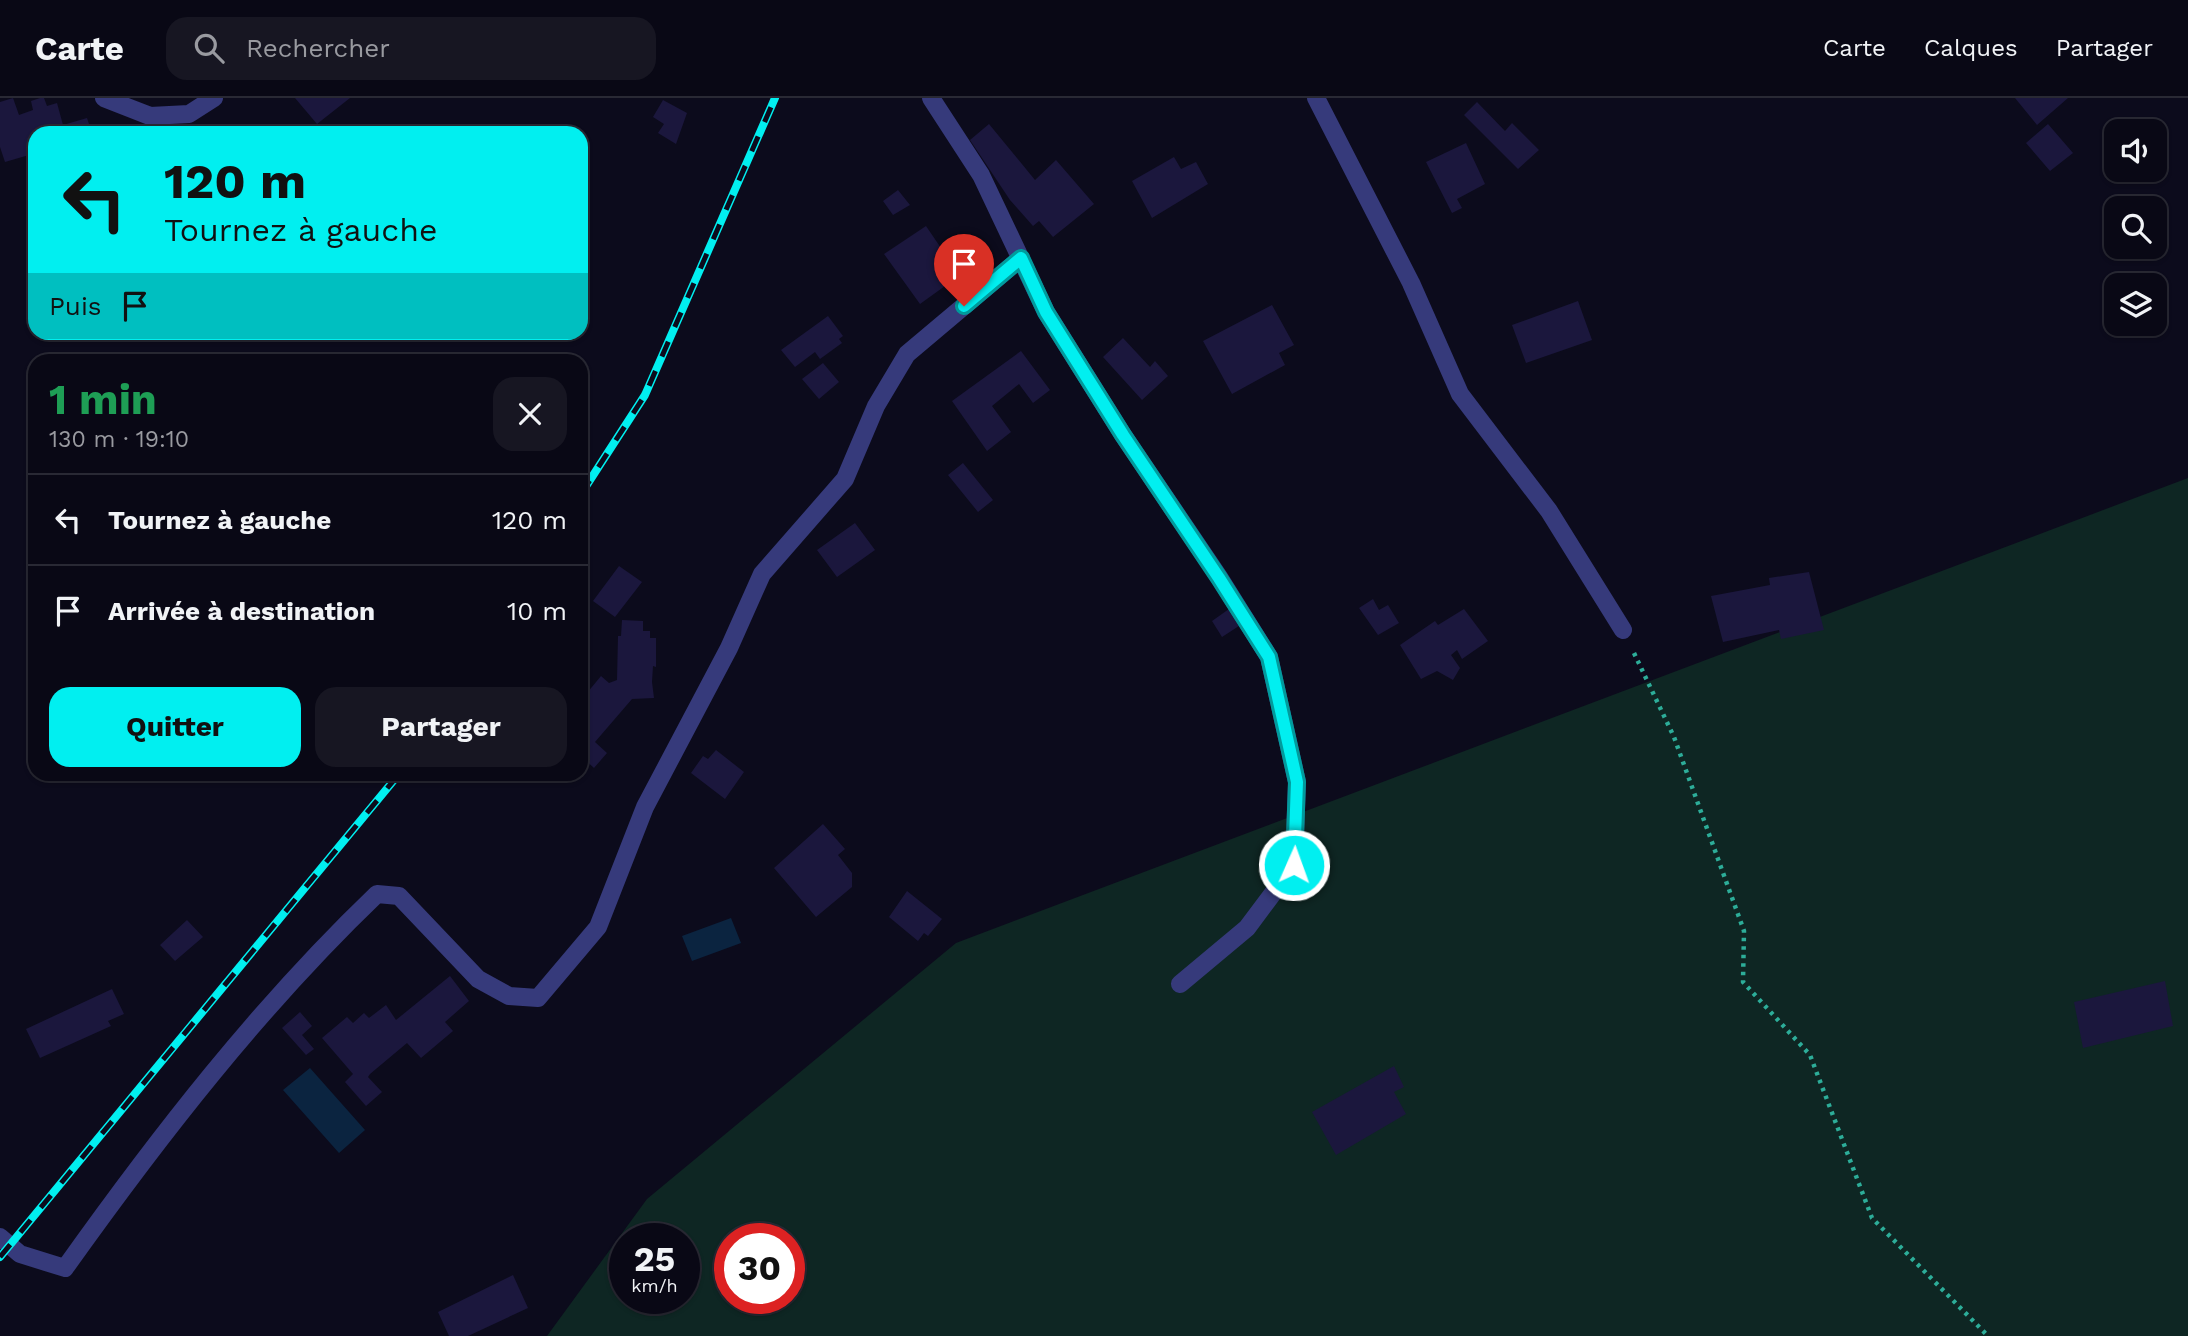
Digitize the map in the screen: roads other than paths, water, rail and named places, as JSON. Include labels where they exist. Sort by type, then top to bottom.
[{"type":"street","points":[[104,98],[150,116],[188,114],[214,98]]},
{"type":"street","points":[[930,98],[981,175],[1046,312],[1123,435],[1269,657],[1297,782],[1294,865],[1247,928],[1180,984]]},
{"type":"street","points":[[1316,98],[1411,283],[1460,394],[1549,511],[1623,630]]},
{"type":"street","points":[[0,1237],[20,1254],[65,1268],[126,1183],[222,1062],[344,925],[377,894],[399,896],[478,979],[509,996],[538,998],[598,927],[645,807],[729,648],[762,574],[845,479],[876,406],[908,354],[1021,258]]},
{"type":"water","points":[[731,918],[741,943],[692,961],[682,936]]},
{"type":"water","points":[[310,1068],[365,1130],[339,1153],[283,1090]]},
{"type":"railway","points":[[588,483],[645,395],[775,98]]},
{"type":"railway","points":[[0,1257],[393,781]]}]
